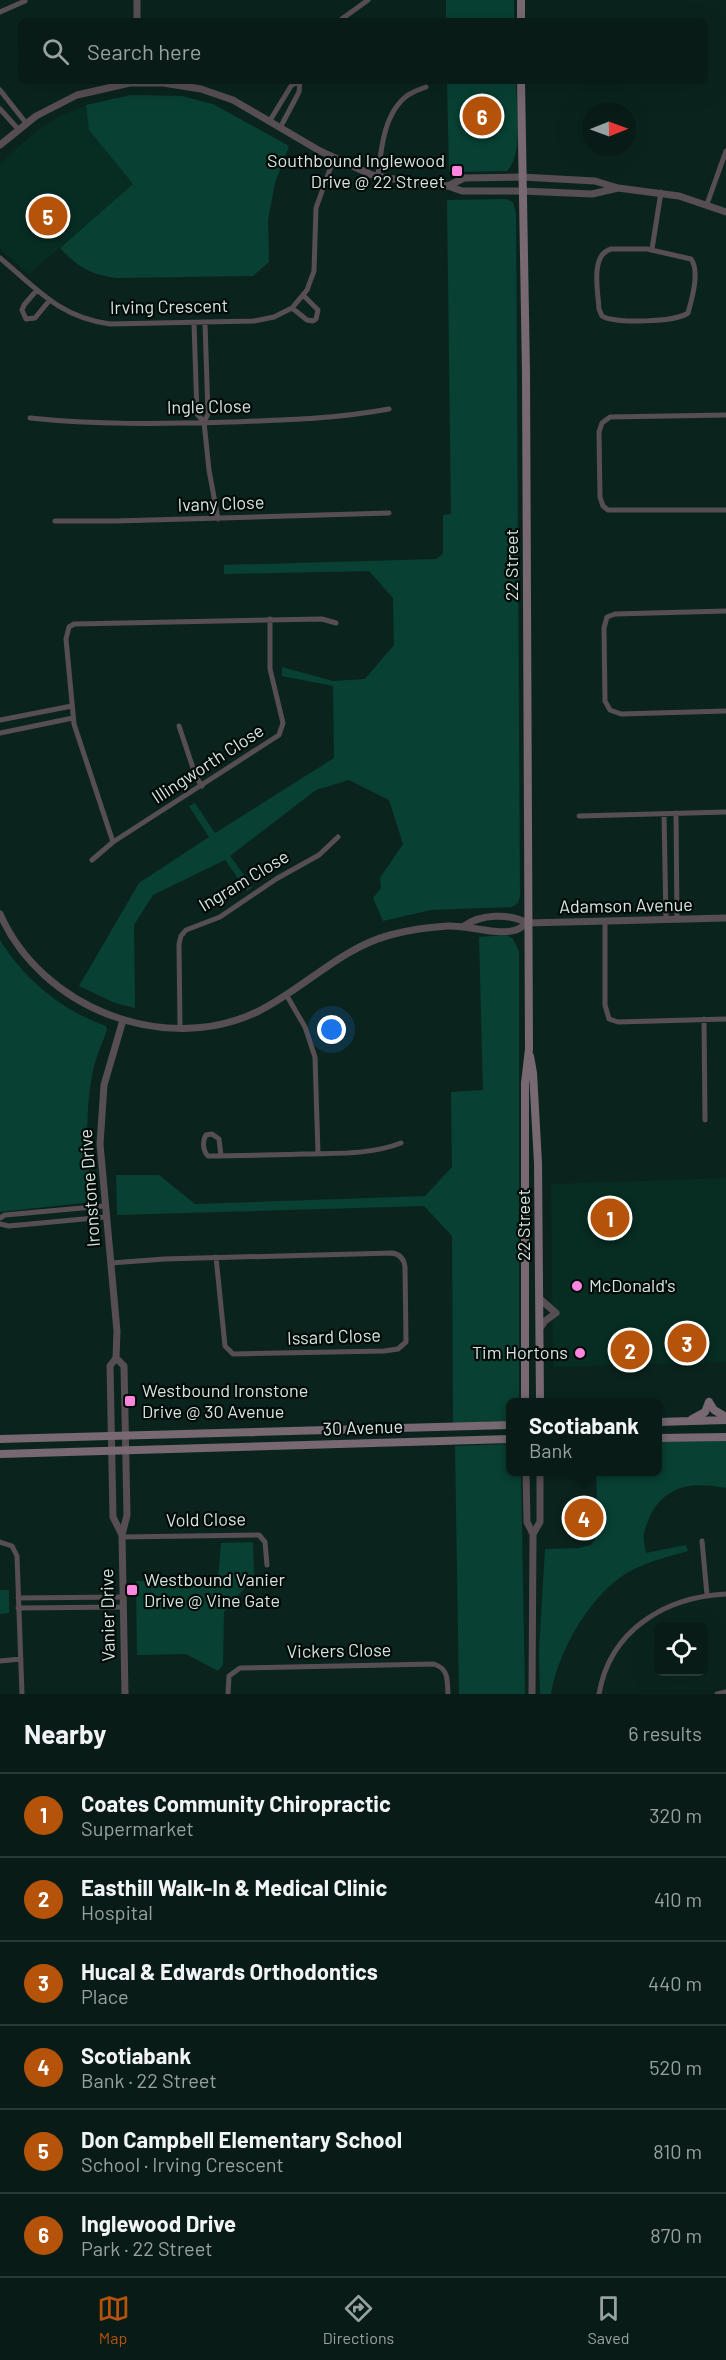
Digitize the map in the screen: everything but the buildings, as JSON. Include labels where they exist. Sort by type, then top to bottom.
[{"type":"main road","points":[[521,0],[521,18]]},
{"type":"main road","name":"22 Street","points":[[521,84],[526,374],[529,1049],[525,1083],[525,1398]]},
{"type":"main road","name":"22 Street","points":[[529,1049],[533,1073],[538,1163],[540,1398]]},
{"type":"main road","points":[[539,1381],[545,1398]]},
{"type":"main road","points":[[687,1421],[705,1412],[709,1402],[714,1410],[726,1418]]},
{"type":"main road","points":[[662,1422],[726,1418]]},
{"type":"main road","name":"30 Avenue","points":[[0,1439],[506,1425]]},
{"type":"main road","points":[[662,1437],[726,1437]]},
{"type":"main road","name":"30 Avenue","points":[[0,1454],[506,1439]]},
{"type":"street","points":[[137,0],[137,18]]},
{"type":"street","points":[[343,18],[368,0]]},
{"type":"street","points":[[0,12],[26,1]]},
{"type":"street","points":[[0,145],[26,123],[54,105],[77,95],[124,84]]},
{"type":"street","points":[[168,84],[201,89],[232,100],[334,158],[378,176],[448,186],[462,191],[592,194],[618,188]]},
{"type":"street","points":[[269,122],[291,86],[295,84]]},
{"type":"street","points":[[280,128],[299,92],[300,84]]},
{"type":"street","points":[[378,176],[380,154],[393,113],[408,96],[426,87]]},
{"type":"street","points":[[0,90],[26,123]]},
{"type":"street","points":[[0,109],[18,129]]},
{"type":"street","points":[[707,204],[726,151]]},
{"type":"street","name":"Irving Crescent","points":[[0,258],[49,301],[71,314],[93,322],[110,324],[205,323],[265,320],[292,308],[303,295],[314,271],[316,208],[334,158]]},
{"type":"street","points":[[448,186],[464,178],[522,177],[594,181],[618,188],[661,192],[707,204],[726,212]]},
{"type":"street","points":[[652,249],[661,192]]},
{"type":"street","points":[[611,249],[652,249],[686,256],[693,262],[695,274],[688,313],[681,318],[671,320],[613,320],[602,316],[598,309],[598,265],[601,255],[611,249]]},
{"type":"street","points":[[36,291],[24,304],[22,310],[26,319],[35,318],[49,301]]},
{"type":"street","points":[[292,308],[307,320],[316,319],[318,310],[303,295]]},
{"type":"street","points":[[194,323],[197,414],[204,423]]},
{"type":"street","points":[[205,323],[208,414],[204,423],[209,470],[218,519]]},
{"type":"street","points":[[195,373],[206,372]]},
{"type":"street","name":"Ingle Close","points":[[30,418],[99,424],[204,423],[334,418],[389,409]]},
{"type":"street","points":[[726,415],[610,417],[602,423],[600,432],[600,497],[605,508],[615,511],[726,510]]},
{"type":"street","name":"Ivany Close","points":[[55,521],[218,519],[389,513]]},
{"type":"street","points":[[726,611],[615,614],[607,617],[604,628],[604,701],[610,710],[621,714],[726,711]]},
{"type":"street","points":[[113,843],[73,718],[66,639],[69,627],[74,624],[270,619],[321,619],[336,623]]},
{"type":"street","name":"Illingworth Close","points":[[92,860],[113,843],[277,737],[282,730],[283,723],[270,669],[270,619]]},
{"type":"street","points":[[0,720],[72,706]]},
{"type":"street","points":[[0,733],[73,718]]},
{"type":"street","points":[[179,726],[196,777],[202,786]]},
{"type":"street","points":[[579,816],[726,812]]},
{"type":"street","points":[[676,813],[677,920]]},
{"type":"street","points":[[664,814],[666,920]]},
{"type":"street","name":"Ingram Close","points":[[180,1027],[179,944],[183,933],[228,912],[276,879],[319,855],[338,837]]},
{"type":"street","points":[[0,914],[20,949],[36,969],[55,986],[99,1011],[123,1020],[155,1027],[213,1025],[235,1020],[287,996],[333,961],[365,944],[413,930],[464,926],[487,931],[516,930],[527,923],[516,916],[474,918],[464,926]]},
{"type":"street","name":"Adamson Avenue","points":[[527,923],[726,918]]},
{"type":"street","points":[[605,921],[605,1005],[609,1019],[618,1022],[726,1019]]},
{"type":"street","points":[[287,996],[305,1027],[315,1057],[318,1154]]},
{"type":"street","points":[[704,1019],[705,1120]]},
{"type":"street","name":"Ironstone Drive","points":[[112,1451],[110,1366],[116,1358],[117,1331],[100,1152],[101,1103],[107,1070],[123,1020]]},
{"type":"street","points":[[221,1156],[219,1139],[212,1134],[206,1135],[204,1152],[208,1156],[221,1156],[318,1154],[368,1152],[400,1143]]},
{"type":"street","points":[[0,1218],[4,1215],[104,1206]]},
{"type":"street","points":[[0,1224],[9,1227],[105,1217]]},
{"type":"street","name":"Issard Close","points":[[111,1263],[130,1260],[216,1257],[397,1254],[403,1260],[405,1267],[406,1342],[398,1349],[384,1351],[233,1354],[225,1346],[216,1257]]},
{"type":"street","points":[[540,1299],[556,1313],[540,1328]]},
{"type":"street","name":"Ironstone Drive","points":[[116,1358],[124,1366],[125,1451]]},
{"type":"street","name":"Vanier Drive","points":[[112,1451],[113,1517],[122,1536]]},
{"type":"street","name":"Vanier Drive","points":[[125,1451],[127,1515],[122,1536],[125,1694]]},
{"type":"street","points":[[526,1476],[527,1522],[533,1534],[532,1694]]},
{"type":"street","points":[[533,1534],[540,1522],[540,1476]]},
{"type":"street","name":"Vold Close","points":[[122,1536],[259,1535],[265,1542],[267,1565]]},
{"type":"street","points":[[702,1541],[707,1595]]},
{"type":"street","points":[[0,1542],[12,1546],[17,1556],[22,1694]]},
{"type":"street","points":[[599,1694],[607,1668],[620,1646],[636,1628],[669,1605],[707,1595],[726,1594]]},
{"type":"street","points":[[68,1597],[69,1608]]},
{"type":"street","points":[[18,1598],[122,1597]]},
{"type":"street","points":[[18,1608],[122,1607]]},
{"type":"street","points":[[0,1661],[21,1659]]},
{"type":"street","name":"Vickers Close","points":[[228,1694],[229,1676],[240,1668],[434,1664],[447,1672],[448,1694]]},
{"type":"street","points":[[717,1694],[726,1692]]},
{"type":"shaded area","points":[[446,0],[514,0],[514,18],[446,18]]},
{"type":"shaded area","points":[[447,84],[516,84],[518,115],[516,153],[507,171],[449,172]]},
{"type":"shaded area","points":[[131,95],[182,96],[213,104],[289,146],[275,183],[268,220],[269,262],[253,276],[116,278],[85,269],[60,248],[133,184],[89,130],[86,105]]},
{"type":"shaded area","points":[[86,105],[90,130],[134,184],[29,274],[0,249],[0,163],[39,129],[56,118]]},
{"type":"shaded area","points":[[506,199],[513,202],[516,213],[520,897],[518,903],[512,907],[431,910],[383,921],[373,898],[381,888],[380,878],[403,844],[389,800],[349,780],[316,790],[230,856],[253,887],[247,891],[225,860],[153,895],[134,925],[135,1008],[115,1003],[79,986],[139,883],[209,837],[189,806],[195,803],[215,833],[334,758],[333,686],[282,676],[282,667],[333,681],[365,679],[394,645],[393,598],[369,571],[224,574],[224,565],[436,559],[443,554],[443,515],[451,514],[447,200]]},
{"type":"shaded area","points":[[507,935],[513,939],[519,951],[519,1398],[506,1398],[506,1421],[453,1423],[452,1236],[424,1206],[117,1215],[116,1175],[159,1175],[195,1204],[425,1196],[452,1167],[451,1092],[483,1090],[479,937]]},
{"type":"shaded area","points":[[0,940],[21,968],[46,992],[74,1011],[106,1026],[107,1030],[94,1066],[89,1099],[88,1151],[92,1202],[0,1212]]},
{"type":"shaded area","points":[[726,1178],[726,1362],[553,1367],[551,1184]]},
{"type":"shaded area","points":[[726,1440],[726,1488],[701,1485],[680,1488],[670,1493],[654,1509],[645,1529],[646,1553],[686,1545],[688,1551],[634,1569],[619,1578],[605,1591],[580,1622],[570,1640],[561,1659],[551,1694],[540,1694],[539,1650],[545,1549],[579,1548],[591,1545],[596,1537],[595,1530],[598,1529],[596,1476],[662,1476],[662,1442]]},
{"type":"shaded area","points":[[506,1444],[506,1476],[521,1476],[525,1694],[459,1694],[455,1446]]},
{"type":"shaded area","points":[[253,1542],[254,1577],[224,1612],[223,1665],[218,1671],[186,1654],[137,1655],[136,1581],[218,1579],[221,1543]]},
{"type":"shaded area","points":[[0,1590],[9,1590],[9,1613],[0,1614]]},
{"type":"place","name":"Inglewood Drive","points":[[482,116]]},
{"type":"place","name":"Southbound Inglewood Drive @ 22 Street","points":[[457,171]]},
{"type":"place","name":"Don Campbell Elementary School","points":[[48,216]]},
{"type":"place","name":"Coates Community Chiropractic","points":[[610,1218]]},
{"type":"place","name":"McDonald's","points":[[577,1286]]},
{"type":"place","name":"Hucal & Edwards Orthodontics","points":[[687,1343]]},
{"type":"place","name":"Easthill Walk-In & Medical Clinic","points":[[630,1350]]},
{"type":"place","name":"Tim Hortons","points":[[580,1353]]},
{"type":"place","name":"Westbound Ironstone Drive @ 30 Avenue","points":[[130,1401]]},
{"type":"place","name":"Scotiabank","points":[[584,1518]]},
{"type":"place","name":"Westbound Vanier Drive @ Vine Gate","points":[[132,1590]]}]
